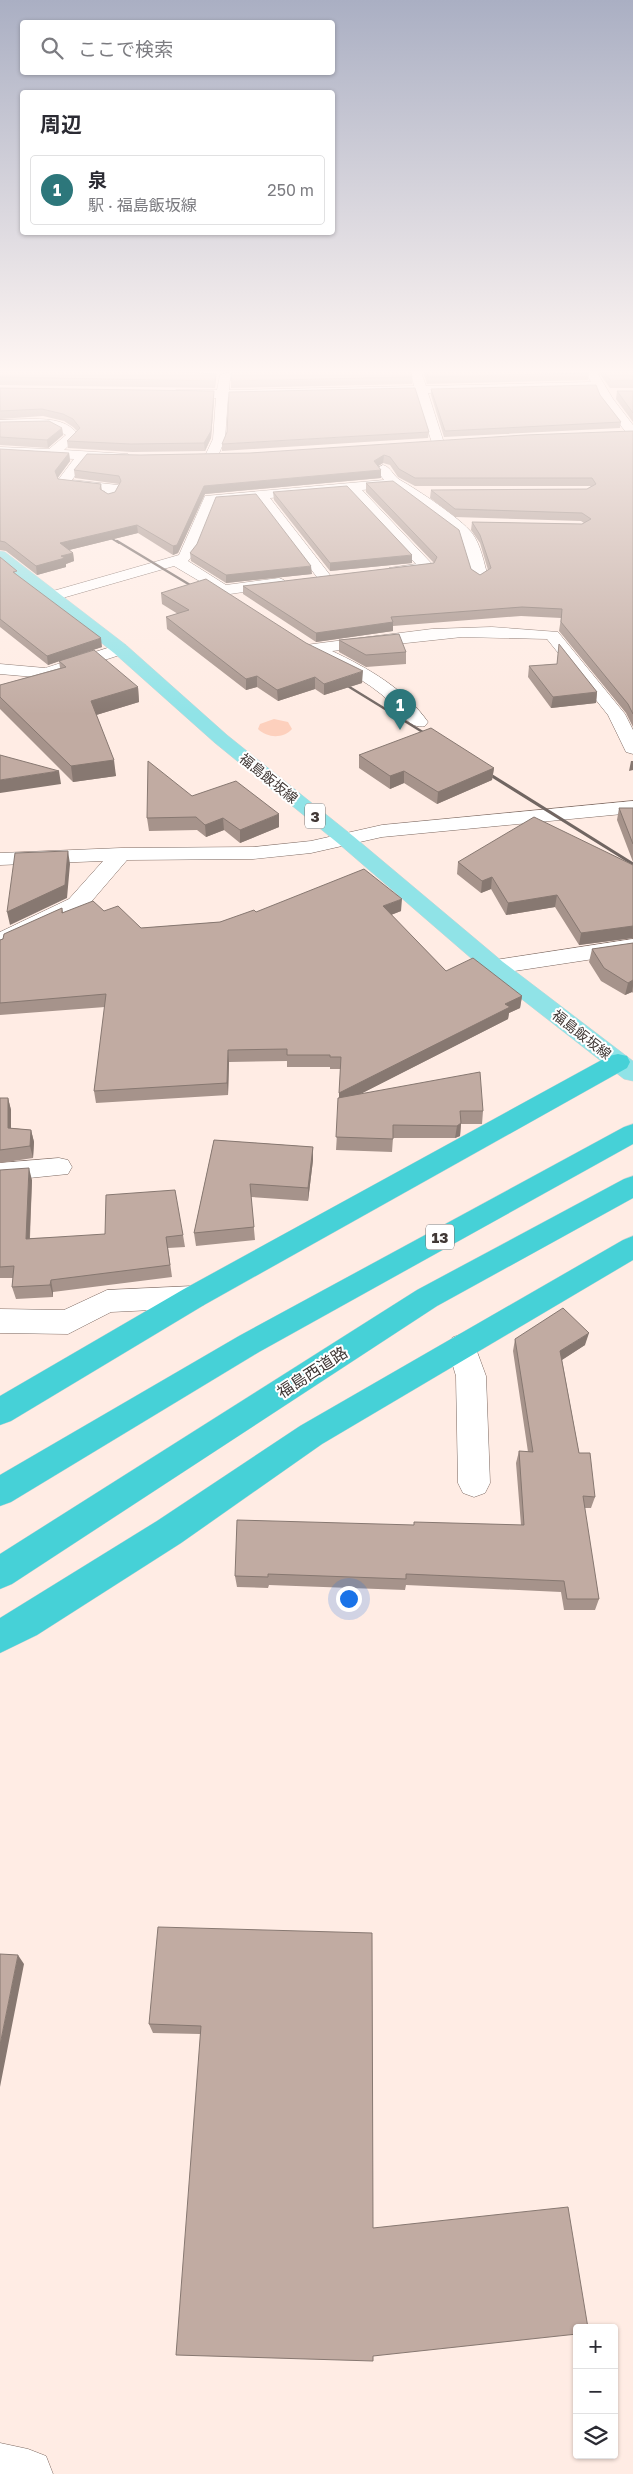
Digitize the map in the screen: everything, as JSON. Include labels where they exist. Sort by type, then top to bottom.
[{"type":"highway","points":[[0,1412],[194,1298],[628,1064]]},
{"type":"highway","name":"13","points":[[0,1492],[249,1344],[633,1134]]},
{"type":"highway","name":"福島西道路","points":[[0,1573],[427,1298],[633,1186]]},
{"type":"highway","points":[[0,1636],[25,1623],[169,1532],[311,1435],[633,1247]]},
{"type":"main road","name":"福島飯坂線","points":[[0,555],[120,649],[221,739],[346,840],[495,967],[628,1064]]},
{"type":"street","points":[[80,484],[113,488],[109,496]]},
{"type":"street","points":[[52,596],[184,558],[189,551],[210,498],[374,484]]},
{"type":"street","points":[[397,484],[450,523],[469,540],[480,576]]},
{"type":"street","points":[[351,486],[427,568],[381,572]]},
{"type":"street","points":[[410,492],[430,492]]},
{"type":"street","points":[[260,494],[326,578]]},
{"type":"street","points":[[450,523],[478,524]]},
{"type":"street","points":[[177,561],[243,604]]},
{"type":"street","points":[[223,590],[344,576]]},
{"type":"street","points":[[313,649],[388,639],[514,630],[552,635],[616,714],[633,748]]},
{"type":"street","points":[[297,640],[379,682],[403,703],[419,722]]},
{"type":"street","points":[[0,669],[46,674],[120,649]]},
{"type":"street","points":[[0,859],[120,854],[253,853],[346,840],[382,831],[633,807]]},
{"type":"street","points":[[0,940],[77,904],[120,854]]},
{"type":"street","points":[[495,967],[633,946]]},
{"type":"street","points":[[0,1172],[59,1167]]},
{"type":"street","points":[[0,1321],[68,1322],[107,1301],[194,1298]]},
{"type":"street","points":[[462,1346],[471,1376],[474,1483]]},
{"type":"street","points":[[0,2468],[28,2474]]},
{"type":"shaded area","points":[[274,719],[288,722],[292,729],[280,736],[270,736],[258,729],[260,724]]},
{"type":"building","points":[[0,484],[101,484],[100,489],[108,494],[115,492],[119,484],[221,484],[204,486],[177,545],[173,546],[137,525],[60,543],[73,553],[61,556],[65,558],[36,566],[5,542],[0,541]]},
{"type":"building","points":[[367,484],[398,484],[459,530],[471,569],[480,575],[491,568],[480,535],[472,522],[582,524],[591,519],[582,513],[455,509],[431,490],[587,489],[595,484],[633,484],[633,714],[628,704],[561,622],[562,609],[522,607],[391,617],[393,622],[316,633],[243,586],[434,563],[437,557]]},
{"type":"building","points":[[347,486],[412,555],[330,563],[273,492]]},
{"type":"building","points":[[256,494],[311,566],[226,575],[190,553],[197,544],[216,497]]},
{"type":"building","points":[[0,557],[17,571],[13,572],[101,638],[47,656],[0,619]]},
{"type":"building","points":[[206,579],[306,643],[363,671],[324,684],[315,677],[277,690],[257,676],[246,679],[166,617],[189,610],[161,593]]},
{"type":"building","points":[[399,634],[406,652],[366,655],[339,640]]},
{"type":"building","points":[[559,644],[597,692],[553,697],[529,666],[557,664]]},
{"type":"building","points":[[94,650],[138,687],[91,701],[114,760],[71,766],[0,697],[0,685],[66,667],[59,661]]},
{"type":"building","points":[[431,728],[494,768],[438,792],[404,771],[390,776],[359,755]]},
{"type":"building","points":[[0,755],[59,771],[0,780]]},
{"type":"building","points":[[148,761],[192,796],[236,781],[279,814],[240,830],[223,818],[205,825],[196,817],[147,818]]},
{"type":"building","points":[[619,808],[633,808],[633,844]]},
{"type":"building","points":[[534,817],[633,865],[633,926],[581,933],[557,895],[508,903],[492,877],[482,881],[458,862]]},
{"type":"building","points":[[68,851],[65,885],[7,912],[15,853]]},
{"type":"building","points":[[364,869],[402,899],[383,906],[446,971],[473,958],[522,996],[505,1004],[510,1007],[339,1093],[341,1057],[330,1057],[330,1055],[287,1055],[287,1049],[228,1050],[227,1083],[94,1091],[106,994],[0,1003],[0,940],[3,939],[4,934],[62,908],[62,913],[93,901],[104,911],[118,906],[141,928],[220,922],[254,910],[256,912]]},
{"type":"building","points":[[633,943],[633,980],[628,983],[604,968],[592,949]]},
{"type":"building","points":[[480,1072],[483,1111],[460,1111],[461,1123],[457,1126],[393,1125],[393,1139],[336,1137],[338,1098]]},
{"type":"building","points":[[0,1098],[8,1098],[8,1128],[31,1130],[30,1146],[0,1150]]},
{"type":"building","points":[[214,1140],[313,1147],[308,1188],[250,1184],[254,1227],[194,1233]]},
{"type":"building","points":[[29,1168],[26,1239],[105,1234],[106,1195],[175,1190],[183,1235],[166,1237],[170,1265],[51,1280],[50,1285],[12,1287],[14,1266],[0,1267],[0,1170]]},
{"type":"building","points":[[563,1308],[589,1333],[560,1351],[579,1453],[590,1453],[595,1497],[583,1496],[599,1599],[567,1599],[564,1581],[406,1574],[406,1579],[268,1574],[268,1577],[235,1576],[237,1520],[414,1525],[414,1522],[524,1525],[519,1451],[533,1452],[515,1339]]},
{"type":"building","points":[[158,1927],[372,1933],[373,2228],[568,2207],[587,2324],[573,2324],[573,2334],[373,2356],[373,2361],[176,2355],[201,2026],[149,2024]]},
{"type":"building","points":[[0,1954],[18,1955],[0,2045]]},
{"type":"railway","points":[[101,532],[119,543]]},
{"type":"railway","points":[[117,541],[200,591]]},
{"type":"railway","points":[[338,680],[434,739]]},
{"type":"railway","points":[[481,769],[633,864]]},
{"type":"place","name":"泉","points":[[400,730]]}]
